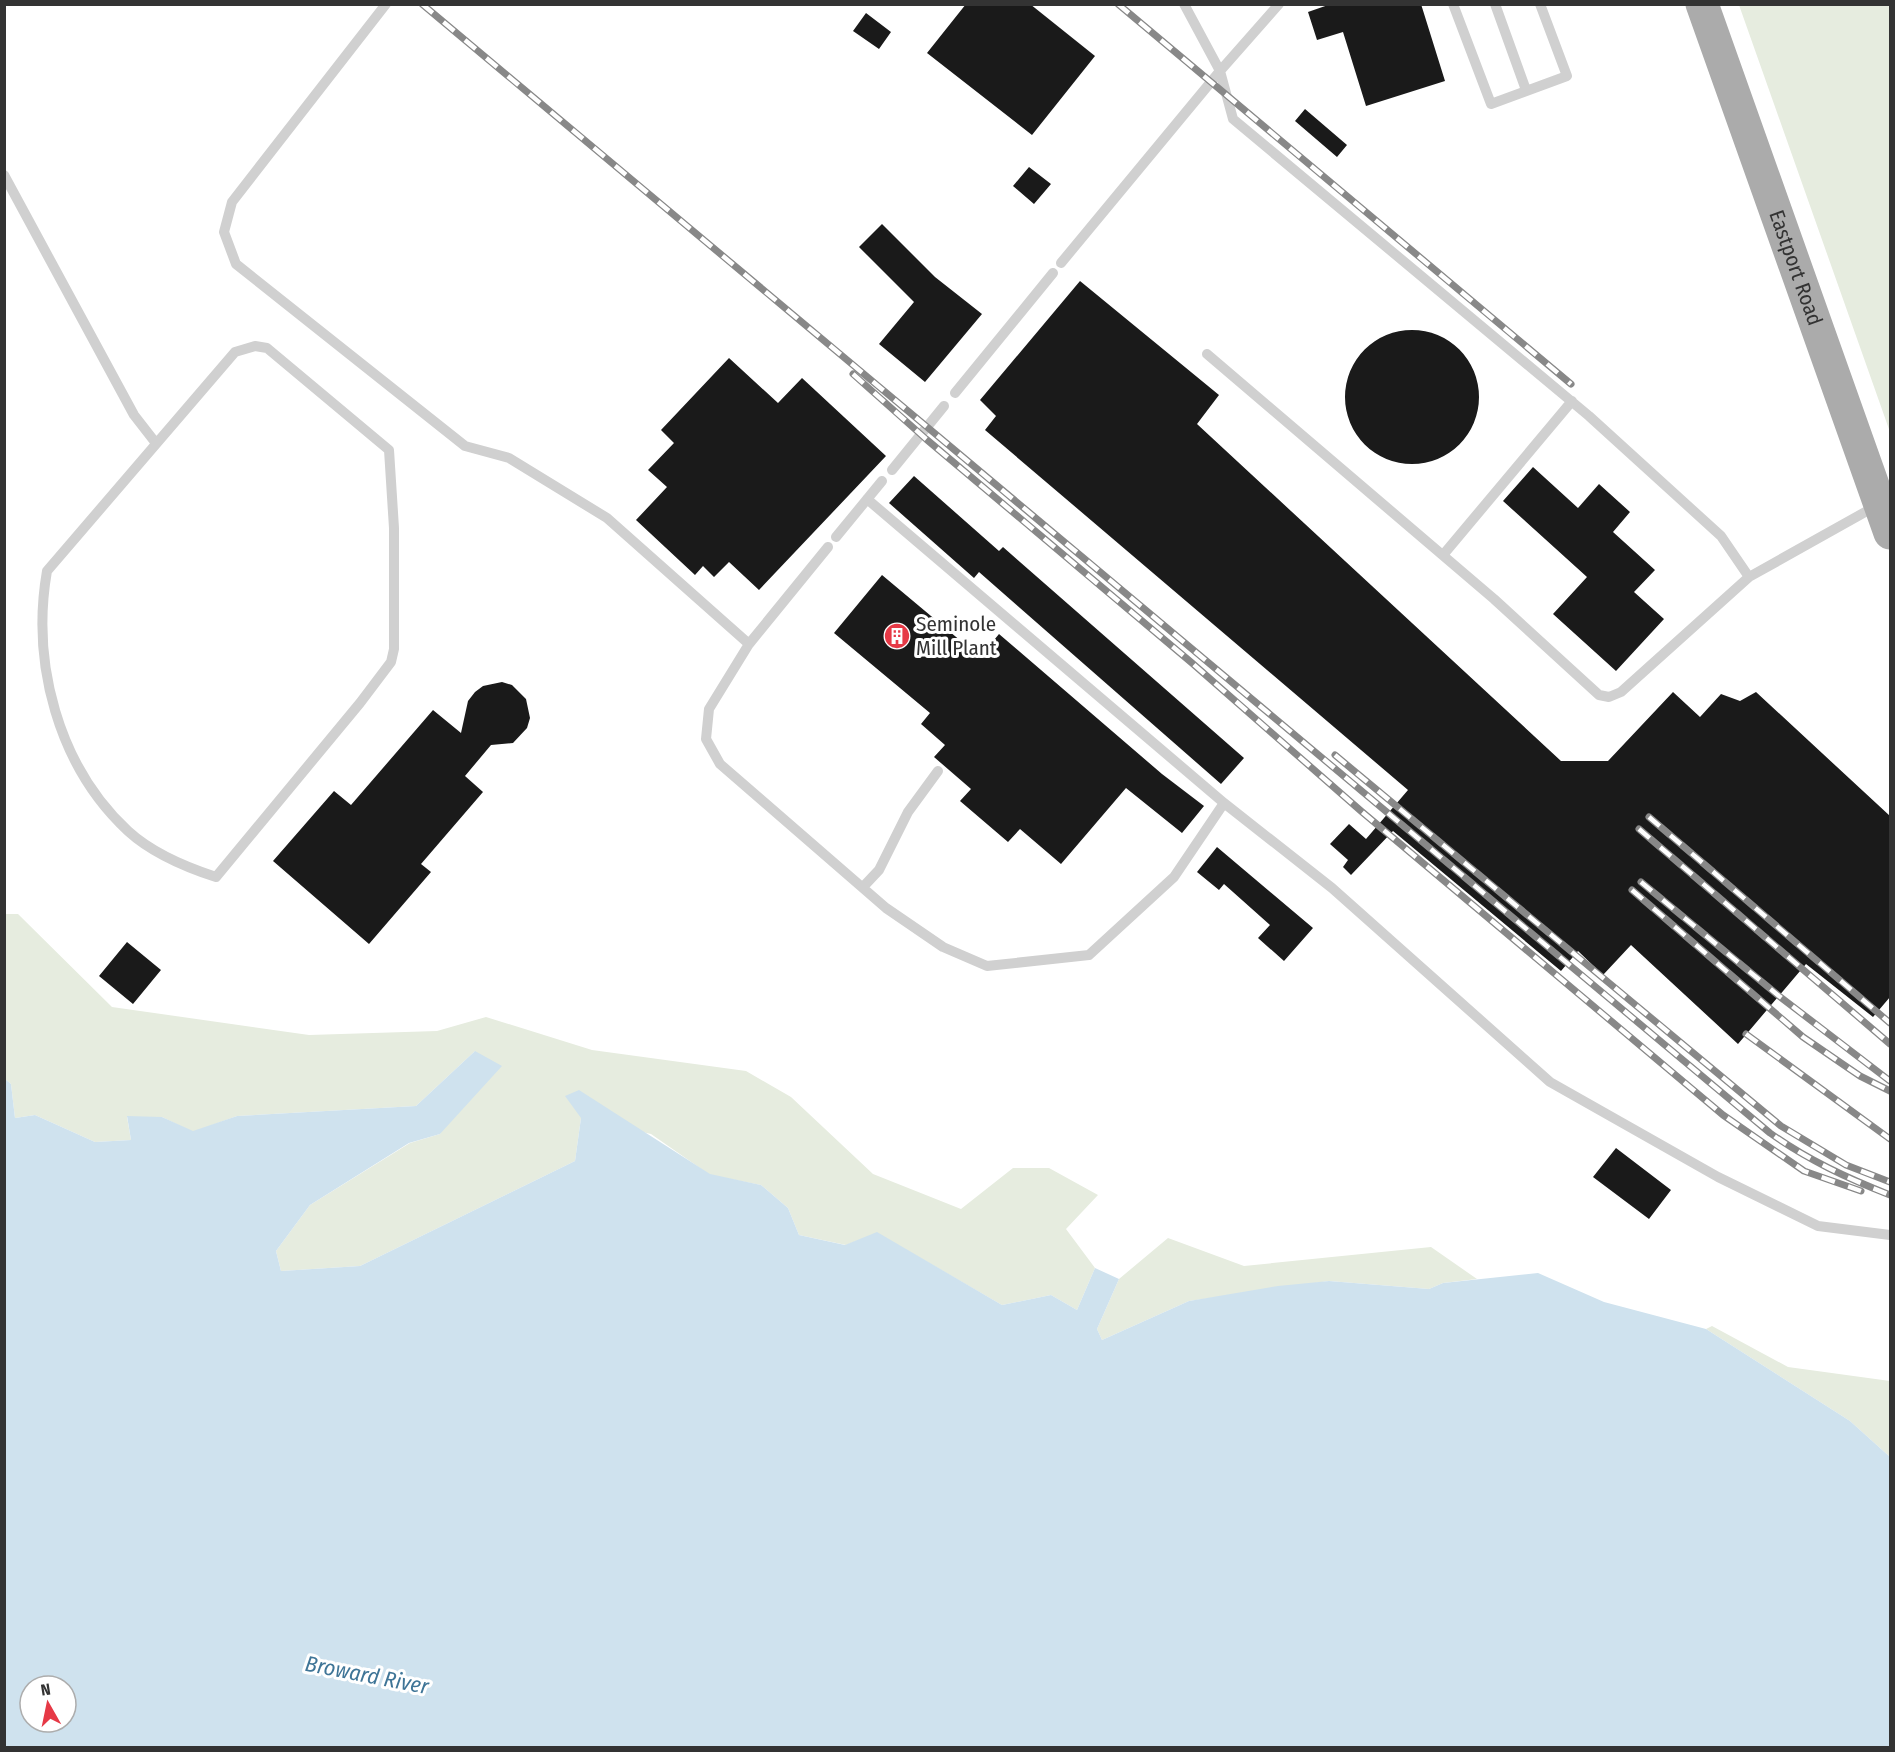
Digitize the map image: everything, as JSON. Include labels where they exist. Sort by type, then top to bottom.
[{"type":"main road","name":"Eastport Road","points":[[1702,4],[1885,518]]},
{"type":"lane","points":[[386,4],[232,202],[224,232],[236,264],[465,446],[509,458],[608,518],[748,644]]},
{"type":"lane","points":[[1184,4],[1220,71],[1233,119],[1572,401],[1721,536],[1749,577]]},
{"type":"lane","points":[[1061,263],[1220,71],[1279,4]]},
{"type":"lane","points":[[1453,4],[1491,104],[1567,76],[1540,4]]},
{"type":"lane","points":[[1495,4],[1526,90]]},
{"type":"lane","points":[[4,175],[134,415],[155,442]]},
{"type":"lane","points":[[955,393],[1053,273]]},
{"type":"lane","points":[[255,346],[267,348],[376,437],[389,450],[392,462],[394,649],[391,662],[360,703],[216,877],[190,868],[155,851],[128,831],[76,764],[55,716],[46,679],[43,595],[47,571],[155,442],[234,352],[255,346]]},
{"type":"lane","points":[[1207,354],[1443,555],[1599,695],[1609,697],[1621,692],[1749,577],[1885,518]]},
{"type":"lane","points":[[1443,555],[1572,401]]},
{"type":"lane","points":[[892,470],[944,406]]},
{"type":"lane","points":[[836,537],[882,481]]},
{"type":"lane","points":[[867,500],[1224,803],[1332,888],[1550,1082],[1718,1177],[1818,1226],[1890,1235]]},
{"type":"lane","points":[[828,547],[748,644],[709,709],[706,739],[720,764],[886,908],[943,947],[987,966],[1089,955],[1174,877],[1224,803]]},
{"type":"lane","points":[[863,888],[879,870],[908,812],[938,771]]},
{"type":"shaded area","points":[[1739,5],[1890,5],[1890,432]]},
{"type":"shaded area","points":[[5,914],[18,914],[112,1007],[309,1035],[437,1031],[486,1017],[592,1050],[746,1071],[791,1097],[873,1174],[961,1209],[1013,1168],[1049,1168],[1098,1195],[1066,1229],[1095,1268],[1077,1310],[1051,1295],[1002,1305],[877,1233],[846,1245],[799,1235],[788,1208],[761,1185],[710,1175],[651,1134],[581,1118],[575,1161],[360,1266],[281,1271],[276,1251],[310,1205],[410,1143],[440,1134],[475,1051],[416,1106],[237,1116],[193,1132],[162,1117],[127,1117],[131,1140],[95,1142],[35,1115],[15,1118],[11,1084],[5,1079]]},
{"type":"shaded area","points":[[1168,1238],[1244,1266],[1431,1247],[1477,1279],[1443,1283],[1429,1289],[1329,1281],[1189,1301],[1102,1340],[1097,1329],[1119,1279]]},
{"type":"shaded area","points":[[1712,1326],[1788,1367],[1890,1381],[1890,1457],[1850,1421],[1706,1329]]},
{"type":"water","name":"Broward River","points":[[475,1051],[502,1066],[440,1134],[409,1143],[310,1205],[276,1251],[281,1271],[360,1266],[575,1161],[581,1118],[565,1096],[579,1090],[710,1174],[761,1185],[788,1208],[799,1235],[845,1245],[877,1232],[1002,1305],[1051,1295],[1077,1310],[1095,1268],[1119,1279],[1097,1329],[1102,1340],[1189,1301],[1278,1286],[1329,1281],[1429,1289],[1443,1283],[1538,1273],[1604,1302],[1706,1329],[1850,1421],[1890,1457],[1890,1747],[5,1747],[5,1079],[11,1084],[15,1118],[35,1115],[95,1142],[131,1140],[127,1116],[162,1117],[193,1131],[237,1116],[416,1106]]},
{"type":"building","points":[[966,4],[1030,4],[1095,56],[1032,135],[927,53]]},
{"type":"building","points":[[1331,4],[1421,4],[1445,81],[1366,106],[1343,32],[1317,40],[1308,12]]},
{"type":"building","points":[[866,13],[891,32],[879,49],[853,31]]},
{"type":"building","points":[[1305,109],[1347,145],[1337,157],[1295,121]]},
{"type":"building","points":[[1029,167],[1051,184],[1034,204],[1013,186]]},
{"type":"building","points":[[882,224],[935,277],[982,314],[925,382],[879,344],[914,302],[859,247]]},
{"type":"building","points":[[1080,281],[1219,395],[1197,424],[1561,761],[1608,761],[1673,692],[1700,717],[1721,694],[1740,701],[1756,692],[1890,816],[1890,997],[1873,1017],[1806,964],[1738,1044],[1631,945],[1603,975],[1578,951],[1561,971],[1393,831],[1351,875],[1343,867],[1348,860],[1330,844],[1349,824],[1366,839],[1408,790],[985,430],[996,416],[980,400]]},
{"type":"building","points":[[1412,330],[1438,335],[1460,349],[1474,371],[1479,397],[1474,423],[1460,445],[1438,459],[1412,464],[1386,459],[1364,445],[1350,423],[1345,397],[1350,371],[1364,349],[1386,335]]},
{"type":"building","points":[[729,358],[778,403],[802,378],[886,456],[759,590],[729,562],[714,577],[703,566],[695,575],[636,520],[667,487],[648,470],[674,443],[661,430]]},
{"type":"building","points":[[1533,467],[1578,508],[1599,484],[1630,512],[1613,532],[1655,570],[1634,592],[1664,619],[1616,671],[1553,614],[1587,577],[1503,501]]},
{"type":"building","points":[[914,476],[999,551],[1003,547],[1244,758],[1221,784],[979,572],[974,578],[889,503]]},
{"type":"building","points":[[882,575],[980,657],[999,634],[1162,774],[1204,806],[1182,833],[1126,788],[1061,864],[1020,829],[1008,842],[960,801],[971,789],[934,757],[945,745],[921,724],[930,713],[834,633]]},
{"type":"building","points":[[502,682],[512,685],[526,699],[530,718],[527,728],[513,743],[491,745],[465,776],[483,792],[421,864],[431,872],[369,944],[273,861],[334,791],[351,805],[433,710],[461,733],[468,701],[475,692],[483,686]]},
{"type":"building","points":[[1217,847],[1313,928],[1284,961],[1258,938],[1270,925],[1224,884],[1219,890],[1197,872]]},
{"type":"building","points":[[127,942],[161,970],[133,1004],[99,976]]},
{"type":"building","points":[[1616,1148],[1671,1190],[1649,1219],[1593,1177]]},
{"type":"railway","points":[[422,4],[1770,1133],[1828,1168],[1890,1195]]},
{"type":"railway","points":[[1118,4],[1571,384]]},
{"type":"railway","points":[[853,374],[926,439],[1192,663],[1361,811],[1723,1115],[1804,1171],[1861,1191]]},
{"type":"railway","points":[[1335,755],[1781,1126],[1846,1165],[1890,1182]]},
{"type":"railway","points":[[1649,817],[1890,1023]]},
{"type":"railway","points":[[1639,829],[1890,1044]]},
{"type":"railway","points":[[1641,882],[1779,996],[1890,1081]]},
{"type":"railway","points":[[1632,890],[1803,1037],[1860,1076],[1890,1091]]},
{"type":"railway","points":[[1746,1034],[1890,1139]]},
{"type":"place","name":"Seminole Mill Plant","points":[[897,636]]}]
